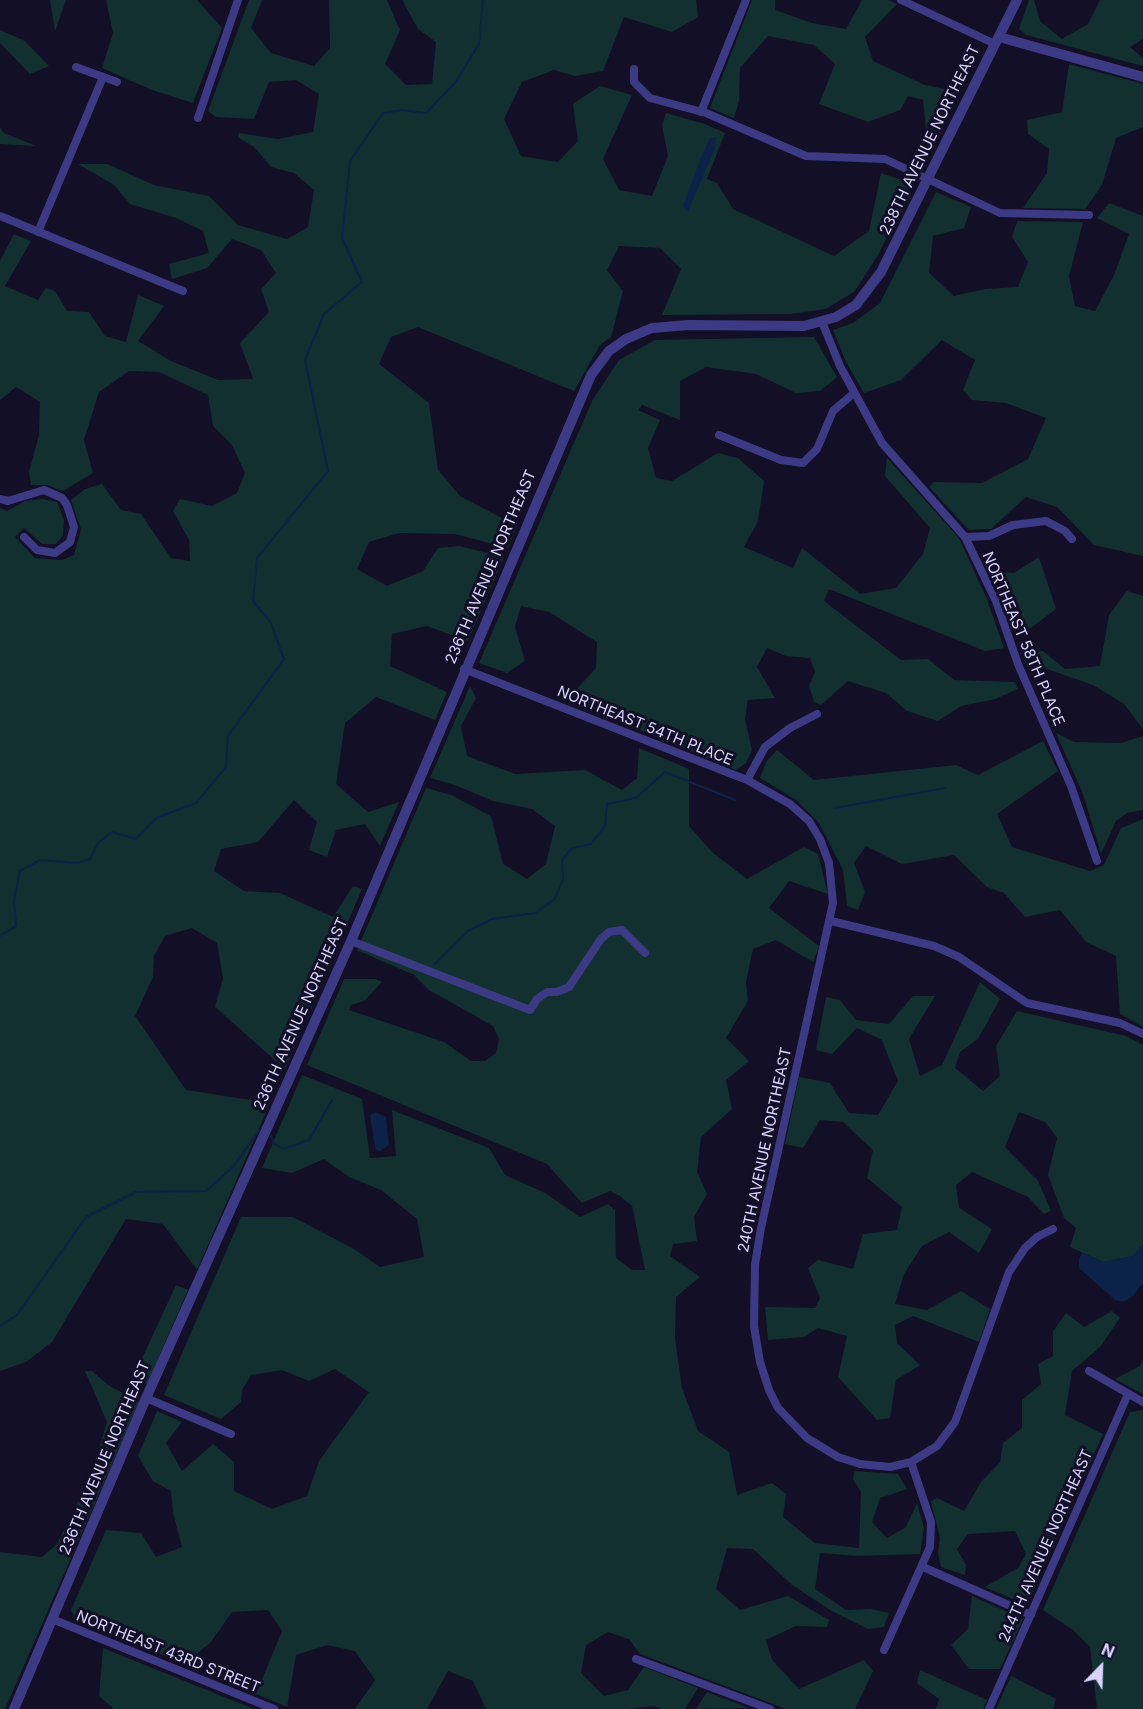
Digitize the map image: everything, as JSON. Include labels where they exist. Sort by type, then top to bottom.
[{"type":"street","points":[[198,118],[238,0]]},
{"type":"street","points":[[701,112],[746,0]]},
{"type":"street","points":[[902,0],[997,40],[1143,77]]},
{"type":"street","name":"238TH AVENUE NORTHEAST","points":[[626,339],[640,331],[666,326],[790,326],[822,322],[848,311],[868,292],[881,272],[1017,0]]},
{"type":"street","points":[[76,67],[117,82]]},
{"type":"street","points":[[634,69],[634,82],[650,98],[701,112],[806,156],[885,159],[1000,213],[1089,215]]},
{"type":"street","points":[[38,232],[103,76]]},
{"type":"street","points":[[0,216],[183,291]]},
{"type":"street","name":"NORTHEAST 58TH PLACE","points":[[822,322],[832,350],[882,443],[965,537],[996,601],[1018,664],[1071,786],[1097,861]]},
{"type":"street","name":"236TH AVENUE NORTHEAST","points":[[14,1709],[146,1398],[351,941],[464,669],[588,381],[609,351],[626,339]]},
{"type":"street","points":[[719,435],[787,462],[802,463],[817,449],[833,411],[854,393]]},
{"type":"street","points":[[0,499],[8,501],[44,490],[54,493],[67,505],[74,527],[70,542],[55,553],[37,550],[24,537]]},
{"type":"street","points":[[965,537],[989,536],[1013,525],[1046,521],[1065,531],[1072,539]]},
{"type":"street","name":"NORTHEAST 54TH PLACE","points":[[464,669],[747,780],[790,804],[809,821]]},
{"type":"street","points":[[747,780],[765,747],[790,728],[817,714]]},
{"type":"street","name":"240TH AVENUE NORTHEAST","points":[[809,821],[829,863],[833,883],[831,921],[795,1068],[760,1228],[755,1265],[754,1326],[760,1362],[769,1390],[778,1408],[807,1438],[838,1457],[860,1464],[890,1467],[911,1462]]},
{"type":"street","points":[[831,921],[934,946],[959,957],[1027,1003],[1130,1026],[1143,1034]]},
{"type":"street","points":[[351,941],[530,1010],[537,999],[547,993],[569,987],[601,939],[609,932],[622,930],[645,953]]},
{"type":"street","points":[[884,1650],[930,1547],[931,1522],[911,1462],[937,1446],[955,1422],[1009,1272],[1025,1248],[1037,1237],[1053,1229]]},
{"type":"street","points":[[1089,1371],[1143,1402]]},
{"type":"street","name":"244TH AVENUE NORTHEAST","points":[[989,1709],[1128,1394]]},
{"type":"street","points":[[146,1398],[231,1434]]},
{"type":"street","points":[[923,1567],[1031,1615]]},
{"type":"street","name":"NORTHEAST 43RD STREET","points":[[52,1619],[274,1709]]},
{"type":"street","points":[[636,1659],[770,1709]]},
{"type":"green space","points":[[50,0],[66,0],[55,31]]},
{"type":"green space","points":[[106,0],[197,0],[222,28],[193,103],[152,90],[102,68],[113,33]]},
{"type":"green space","points":[[249,0],[262,0],[251,28],[271,53],[314,66],[330,48],[329,0],[387,0],[400,30],[385,64],[406,85],[432,84],[436,42],[418,29],[402,0],[696,0],[698,17],[672,32],[624,17],[603,71],[575,76],[554,70],[522,82],[504,119],[521,156],[558,162],[578,141],[573,104],[600,86],[632,95],[603,159],[619,190],[652,196],[668,156],[662,125],[666,113],[705,124],[725,133],[707,179],[717,183],[733,209],[834,256],[869,231],[881,173],[914,184],[878,255],[855,291],[826,309],[790,314],[662,315],[681,269],[660,248],[619,246],[607,270],[623,291],[611,337],[600,345],[574,391],[418,327],[391,337],[379,364],[429,403],[438,470],[460,496],[517,526],[508,548],[455,534],[399,533],[369,542],[357,569],[387,586],[423,571],[438,548],[459,546],[504,557],[468,641],[427,626],[392,634],[390,666],[447,692],[435,720],[376,697],[345,723],[336,784],[368,812],[399,802],[380,846],[365,824],[336,830],[327,857],[309,850],[317,822],[294,800],[258,842],[221,849],[214,871],[244,891],[280,893],[333,917],[353,886],[362,889],[285,1069],[215,1007],[223,978],[217,943],[192,928],[165,936],[154,956],[153,977],[135,1016],[186,1090],[270,1103],[197,1270],[163,1224],[126,1219],[52,1342],[26,1362],[0,1371],[0,508],[7,511],[25,501],[42,499],[57,502],[64,520],[63,535],[56,544],[42,544],[24,528],[15,537],[35,558],[62,560],[74,555],[81,529],[71,500],[85,489],[102,484],[121,510],[141,514],[171,558],[190,561],[189,540],[173,511],[180,499],[212,506],[237,493],[245,473],[232,445],[213,426],[208,395],[159,372],[129,371],[99,392],[84,440],[93,473],[63,491],[47,485],[31,485],[29,472],[39,435],[40,402],[16,387],[0,400],[0,261],[14,234],[31,241],[5,286],[38,300],[46,288],[55,291],[67,311],[89,312],[105,336],[126,342],[138,295],[164,306],[138,341],[171,361],[218,380],[253,379],[240,343],[269,312],[261,289],[276,273],[261,250],[232,239],[207,268],[172,279],[169,264],[209,253],[203,231],[176,218],[130,204],[114,185],[78,164],[107,164],[154,185],[209,196],[238,225],[287,239],[308,227],[314,190],[294,173],[271,167],[254,147],[238,137],[239,133],[278,139],[313,132],[319,94],[296,80],[269,82],[254,119],[216,117],[208,111]]},
{"type":"green space","points":[[752,0],[775,0],[775,10],[812,23],[846,29],[862,0],[888,0],[897,4],[865,37],[873,61],[925,85],[960,92],[937,138],[926,130],[923,100],[908,96],[900,110],[868,122],[819,104],[835,64],[814,45],[768,36],[740,68],[739,101],[734,118],[710,108]]},
{"type":"green space","points":[[1029,0],[1034,0],[1040,21],[1062,39],[1088,24],[1100,0],[1143,0],[1143,39],[1130,47],[1143,58],[1143,66],[1026,35],[1019,29]]},
{"type":"green space","points":[[0,30],[25,41],[49,66],[30,74],[0,43]]},
{"type":"green space","points":[[1069,64],[1143,84],[1143,127],[1116,138],[1102,185],[1085,209],[1023,208],[1047,173],[1049,149],[1028,134],[1027,120],[1062,112]]},
{"type":"green space","points":[[0,128],[4,133],[36,146],[0,144]]},
{"type":"green space","points":[[936,192],[971,207],[964,228],[933,236],[929,273],[954,296],[985,289],[1018,287],[1028,262],[1012,237],[1017,221],[1083,222],[1069,276],[1075,306],[1095,311],[1114,275],[1129,234],[1097,218],[1109,203],[1143,216],[1143,556],[1094,545],[1057,507],[1026,497],[991,529],[969,530],[929,487],[934,482],[982,483],[1028,459],[1046,418],[1006,403],[972,400],[963,390],[975,360],[942,340],[901,380],[864,393],[846,362],[833,330],[853,323],[880,303]]},
{"type":"green space","points":[[814,337],[837,377],[820,391],[796,393],[756,374],[706,367],[680,381],[680,420],[642,405],[638,410],[660,420],[648,448],[656,478],[672,481],[718,453],[738,458],[764,481],[758,521],[744,547],[793,568],[802,548],[860,594],[896,588],[923,554],[930,528],[885,476],[887,458],[959,538],[986,597],[1004,648],[985,651],[829,589],[824,601],[901,660],[928,659],[954,680],[1015,682],[1018,689],[995,699],[961,706],[938,721],[907,711],[886,693],[848,681],[821,705],[814,702],[809,686],[815,672],[810,658],[786,656],[767,648],[757,667],[775,698],[748,700],[745,719],[752,750],[746,763],[736,770],[572,702],[571,695],[596,668],[597,642],[549,612],[521,606],[515,627],[525,661],[507,673],[479,663],[592,401],[619,360],[655,340]]},
{"type":"green space","points":[[1039,557],[1056,609],[1020,636],[993,571],[1014,573]]},
{"type":"green space","points":[[1127,591],[1143,596],[1143,729],[1124,704],[1093,685],[1024,661],[1021,648],[1043,651],[1065,669],[1100,666],[1109,615]]},
{"type":"green space","points":[[470,686],[476,698],[461,726],[467,756],[515,774],[585,770],[622,790],[637,778],[639,748],[689,769],[689,826],[713,853],[747,879],[804,847],[818,854],[828,894],[789,881],[769,908],[819,946],[813,962],[776,940],[753,949],[746,982],[748,1001],[726,1038],[749,1061],[726,1080],[732,1109],[701,1137],[697,1172],[707,1194],[694,1217],[697,1241],[673,1244],[670,1256],[700,1277],[676,1297],[675,1339],[682,1388],[698,1431],[729,1452],[737,1495],[772,1483],[786,1494],[783,1517],[815,1543],[859,1548],[861,1492],[853,1479],[854,1471],[898,1474],[907,1489],[880,1498],[872,1522],[887,1538],[906,1527],[917,1503],[924,1528],[920,1554],[857,1556],[820,1553],[815,1589],[846,1610],[871,1609],[889,1613],[884,1627],[868,1629],[830,1610],[792,1585],[753,1549],[727,1548],[716,1589],[740,1610],[788,1596],[829,1620],[827,1627],[796,1626],[766,1640],[772,1660],[799,1689],[864,1660],[873,1671],[855,1709],[786,1709],[640,1654],[629,1639],[608,1632],[586,1645],[581,1673],[604,1696],[628,1690],[644,1667],[698,1688],[685,1709],[661,1709],[654,1706],[628,1709],[486,1709],[473,1681],[448,1671],[427,1709],[355,1709],[375,1680],[355,1651],[327,1645],[296,1655],[287,1707],[256,1694],[282,1631],[268,1610],[232,1612],[210,1643],[184,1664],[76,1620],[71,1610],[106,1530],[141,1533],[156,1557],[182,1547],[173,1513],[171,1491],[153,1481],[138,1456],[157,1411],[182,1422],[166,1443],[182,1471],[213,1444],[234,1462],[234,1491],[272,1509],[307,1496],[319,1461],[369,1392],[335,1369],[309,1381],[282,1370],[251,1375],[242,1390],[241,1402],[221,1419],[164,1395],[241,1217],[293,1217],[354,1249],[380,1267],[424,1257],[417,1219],[381,1190],[349,1177],[324,1159],[292,1173],[262,1168],[302,1075],[362,1099],[370,1158],[396,1156],[392,1110],[489,1148],[505,1175],[545,1193],[580,1217],[608,1204],[615,1210],[616,1258],[632,1270],[645,1270],[632,1206],[620,1196],[610,1191],[582,1203],[547,1164],[307,1065],[344,979],[375,979],[382,982],[364,1001],[351,1005],[349,1010],[444,1042],[471,1061],[485,1061],[496,1053],[499,1039],[493,1026],[429,990],[414,975],[357,950],[426,788],[451,795],[491,816],[503,864],[527,879],[546,864],[555,826],[532,809],[493,801],[455,785],[430,778]]},
{"type":"green space","points":[[1056,733],[1074,742],[1121,743],[1143,736],[1143,810],[1127,813],[1116,821],[1101,854],[1083,794]]},
{"type":"green space","points":[[1043,741],[1058,771],[997,814],[1012,847],[1090,871],[1104,865],[1121,828],[1143,819],[1143,1027],[1120,1014],[1116,956],[1086,942],[1060,910],[1025,917],[1004,893],[987,887],[954,855],[902,864],[866,846],[854,863],[865,892],[858,910],[847,906],[843,870],[819,823],[796,800],[760,778],[766,762],[777,750],[814,780],[956,765],[978,775]]},
{"type":"green space","points":[[980,982],[1000,999],[978,1039],[960,1052],[955,1068],[983,1091],[1000,1076],[996,1046],[1017,1011],[1126,1036],[1143,1045],[1143,1245],[1133,1256],[1103,1262],[1070,1247],[1076,1228],[1064,1218],[1048,1175],[1057,1138],[1045,1122],[1019,1112],[1005,1147],[1038,1181],[1051,1211],[1044,1214],[1028,1197],[972,1172],[956,1185],[959,1208],[992,1229],[979,1253],[949,1232],[922,1246],[904,1274],[895,1304],[927,1310],[961,1291],[990,1309],[979,1342],[913,1316],[895,1325],[897,1343],[920,1365],[896,1380],[890,1418],[877,1420],[838,1377],[847,1336],[818,1328],[804,1337],[768,1340],[765,1307],[815,1308],[820,1298],[808,1268],[818,1260],[853,1269],[863,1234],[897,1230],[902,1207],[867,1178],[873,1150],[843,1122],[820,1120],[803,1148],[785,1144],[799,1077],[830,1083],[849,1113],[878,1115],[898,1081],[882,1040],[857,1028],[832,1054],[816,1050],[826,997],[840,1000],[856,1020],[889,1024],[913,996],[935,996],[909,1039],[920,1076],[942,1065]]},
{"type":"green space","points":[[176,1285],[188,1290],[147,1384],[133,1378]]},
{"type":"green space","points":[[1112,1311],[1120,1318],[1100,1347],[1072,1371],[1065,1415],[1103,1434],[1027,1605],[985,1587],[1018,1568],[1026,1554],[1015,1531],[968,1534],[957,1549],[966,1565],[965,1575],[941,1567],[938,1553],[940,1538],[931,1501],[937,1498],[964,1511],[981,1482],[1000,1462],[1003,1443],[1022,1428],[1022,1400],[1041,1384],[1038,1364],[1053,1356],[1053,1331],[1066,1313],[1084,1327]]},
{"type":"green space","points":[[1143,1359],[1143,1394],[1115,1379],[1140,1366]]},
{"type":"green space","points":[[85,1371],[92,1371],[108,1385],[139,1402],[5,1709],[0,1709],[0,1552],[42,1557],[57,1544],[91,1475],[107,1422]]},
{"type":"green space","points":[[1143,1410],[1143,1709],[1097,1709],[1090,1647],[1073,1630],[1043,1610],[1130,1412]]},
{"type":"green space","points":[[972,1596],[1023,1619],[1000,1669],[969,1669],[951,1645],[968,1629]]},
{"type":"green space","points":[[103,1648],[254,1709],[114,1709],[99,1696]]},
{"type":"green space","points":[[920,1670],[987,1700],[983,1709],[936,1709],[939,1699],[917,1683]]},
{"type":"green space","points":[[1011,1676],[1056,1699],[1053,1709],[996,1709]]},
{"type":"green space","points":[[707,1692],[749,1708],[696,1709]]},
{"type":"water","points":[[716,137],[715,148],[688,212],[683,206],[700,160],[710,138]]},
{"type":"water","points":[[375,1112],[386,1117],[389,1145],[380,1151],[375,1149],[370,1115]]},
{"type":"water","points":[[1143,1245],[1143,1283],[1133,1296],[1123,1302],[1115,1300],[1079,1268],[1082,1253],[1103,1262],[1133,1256]]},
{"type":"waterway","points":[[0,936],[16,926],[14,900],[20,871],[40,860],[77,863],[90,859],[98,843],[112,832],[136,839],[156,818],[196,803],[226,767],[228,736],[284,659],[271,623],[253,601],[257,558],[328,471],[305,360],[324,314],[362,282],[342,238],[350,161],[383,113],[402,110],[426,113],[455,83],[479,44],[483,0]]},
{"type":"waterway","points":[[435,964],[468,931],[492,919],[535,913],[555,899],[563,879],[562,860],[572,848],[591,844],[605,826],[607,804],[636,798],[665,772],[735,800]]},
{"type":"waterway","points":[[835,808],[945,788]]},
{"type":"waterway","points":[[271,1136],[274,1143],[283,1149],[309,1140],[332,1100]]},
{"type":"waterway","points":[[0,1326],[17,1315],[86,1217],[136,1192],[206,1191],[233,1167],[259,1130]]}]
